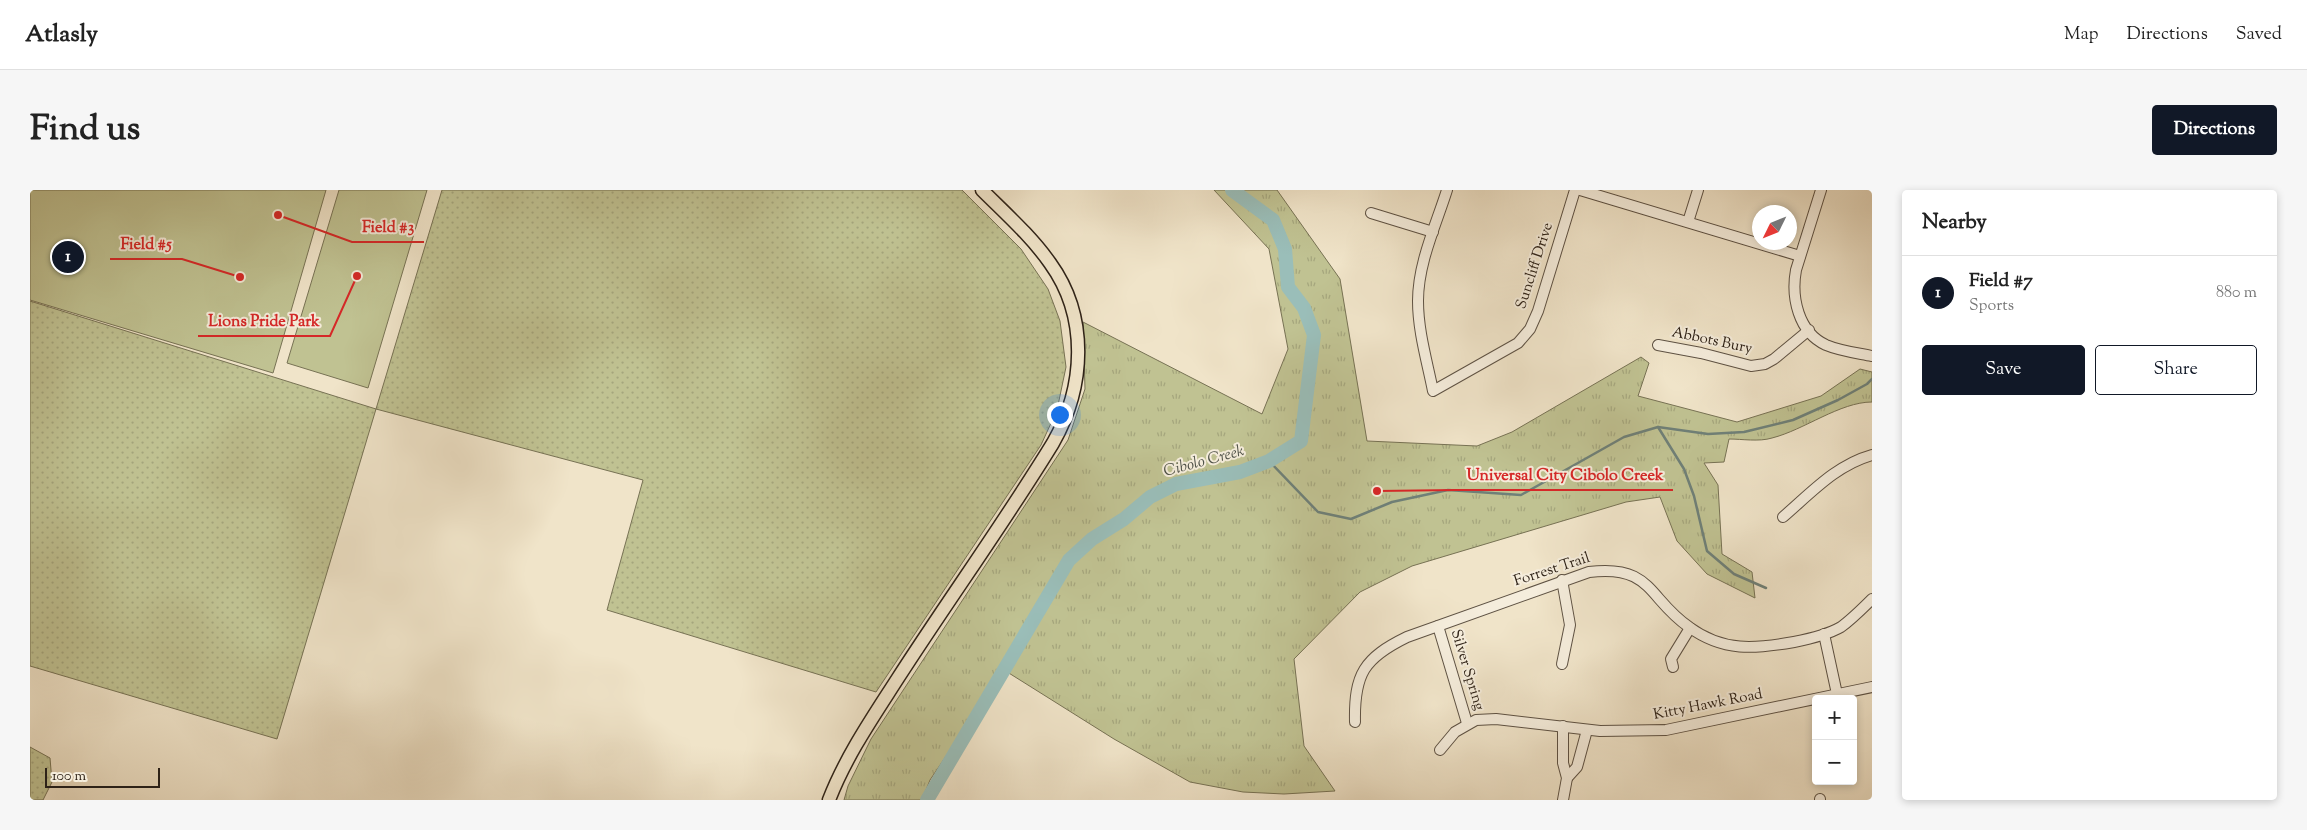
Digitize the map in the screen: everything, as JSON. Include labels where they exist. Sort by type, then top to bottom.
[{"type":"main road","points":[[829,800],[843,768],[860,738],[1053,443],[1065,421],[1074,394],[1078,341],[1068,296],[1050,262],[982,190]]},
{"type":"street","name":"Suncliff Drive","points":[[1446,190],[1423,263],[1418,300],[1421,332],[1433,391],[1518,343],[1530,329],[1538,311],[1575,190]]},
{"type":"street","points":[[1580,190],[1800,256]]},
{"type":"street","points":[[1688,222],[1698,190]]},
{"type":"street","points":[[1820,190],[1794,283],[1797,310],[1809,330],[1824,344],[1872,356]]},
{"type":"street","points":[[1371,213],[1434,232]]},
{"type":"street","name":"Abbots Bury","points":[[1658,345],[1701,352],[1750,366],[1765,364],[1774,359],[1809,330]]},
{"type":"street","points":[[1783,517],[1835,472],[1853,461],[1872,455]]},
{"type":"street","name":"Forrest Trail","points":[[1355,722],[1355,705],[1365,666],[1389,646],[1562,580],[1603,570],[1632,576],[1650,587],[1690,628],[1710,639],[1730,646],[1758,648],[1824,634],[1846,623],[1872,599]]},
{"type":"street","points":[[1562,580],[1570,625],[1562,664]]},
{"type":"street","name":"Silver Spring","points":[[1438,626],[1467,723]]},
{"type":"street","points":[[1673,667],[1671,659],[1690,628]]},
{"type":"street","points":[[1824,634],[1837,694]]},
{"type":"street","name":"Kitty Hawk Road","points":[[1467,723],[1476,720],[1496,719],[1587,730],[1643,732],[1666,730],[1872,687]]},
{"type":"street","points":[[1440,750],[1455,732],[1467,723]]},
{"type":"street","points":[[1563,726],[1563,763],[1567,778],[1563,800]]},
{"type":"street","points":[[1567,778],[1577,767],[1587,730]]},
{"type":"green space","points":[[30,190],[326,190],[273,373],[30,300]]},
{"type":"green space","points":[[339,190],[427,190],[368,388],[287,363]]},
{"type":"green space","points":[[442,190],[962,190],[1021,249],[1048,289],[1060,321],[1066,367],[1057,410],[1041,445],[876,692],[607,610],[643,480],[376,409]]},
{"type":"green space","points":[[1214,190],[1277,190],[1340,279],[1367,441],[1477,446],[1512,432],[1641,357],[1649,363],[1638,396],[1737,422],[1821,396],[1860,369],[1872,372],[1872,402],[1847,406],[1797,429],[1772,438],[1756,440],[1729,439],[1724,462],[1704,463],[1718,485],[1722,554],[1752,572],[1755,598],[1707,574],[1677,541],[1660,497],[1626,502],[1412,566],[1360,592],[1294,659],[1304,746],[1335,791],[1284,794],[1243,792],[1190,782],[1114,739],[1004,670],[930,780],[922,800],[844,800],[848,786],[871,739],[1068,440],[1085,389],[1083,322],[1262,414],[1288,349],[1269,249]]},
{"type":"green space","points":[[30,301],[376,409],[277,739],[30,666]]},
{"type":"green space","points":[[30,747],[50,758],[52,782],[43,800],[30,800]]},
{"type":"waterway","name":"Cibolo Creek","points":[[927,800],[1069,560],[1092,539],[1124,519],[1150,497],[1176,484],[1240,472],[1269,461],[1301,441],[1314,335],[1304,308],[1288,287],[1285,249],[1273,220],[1232,190]]},
{"type":"waterway","points":[[1269,461],[1318,512],[1351,519],[1392,502],[1448,490],[1521,495],[1624,437],[1658,427],[1708,434],[1744,432],[1793,420],[1838,400],[1867,384],[1872,379]]},
{"type":"waterway","points":[[1658,427],[1684,469],[1694,496],[1707,551],[1734,574],[1766,588]]},
{"type":"place","name":"Field #3","points":[[278,215]]},
{"type":"place","name":"Field #7","points":[[68,257]]},
{"type":"place","name":"Lions Pride Park","points":[[357,276]]},
{"type":"place","name":"Field #5","points":[[240,277]]},
{"type":"place","name":"Universal City Cibolo Creek","points":[[1377,491]]}]
